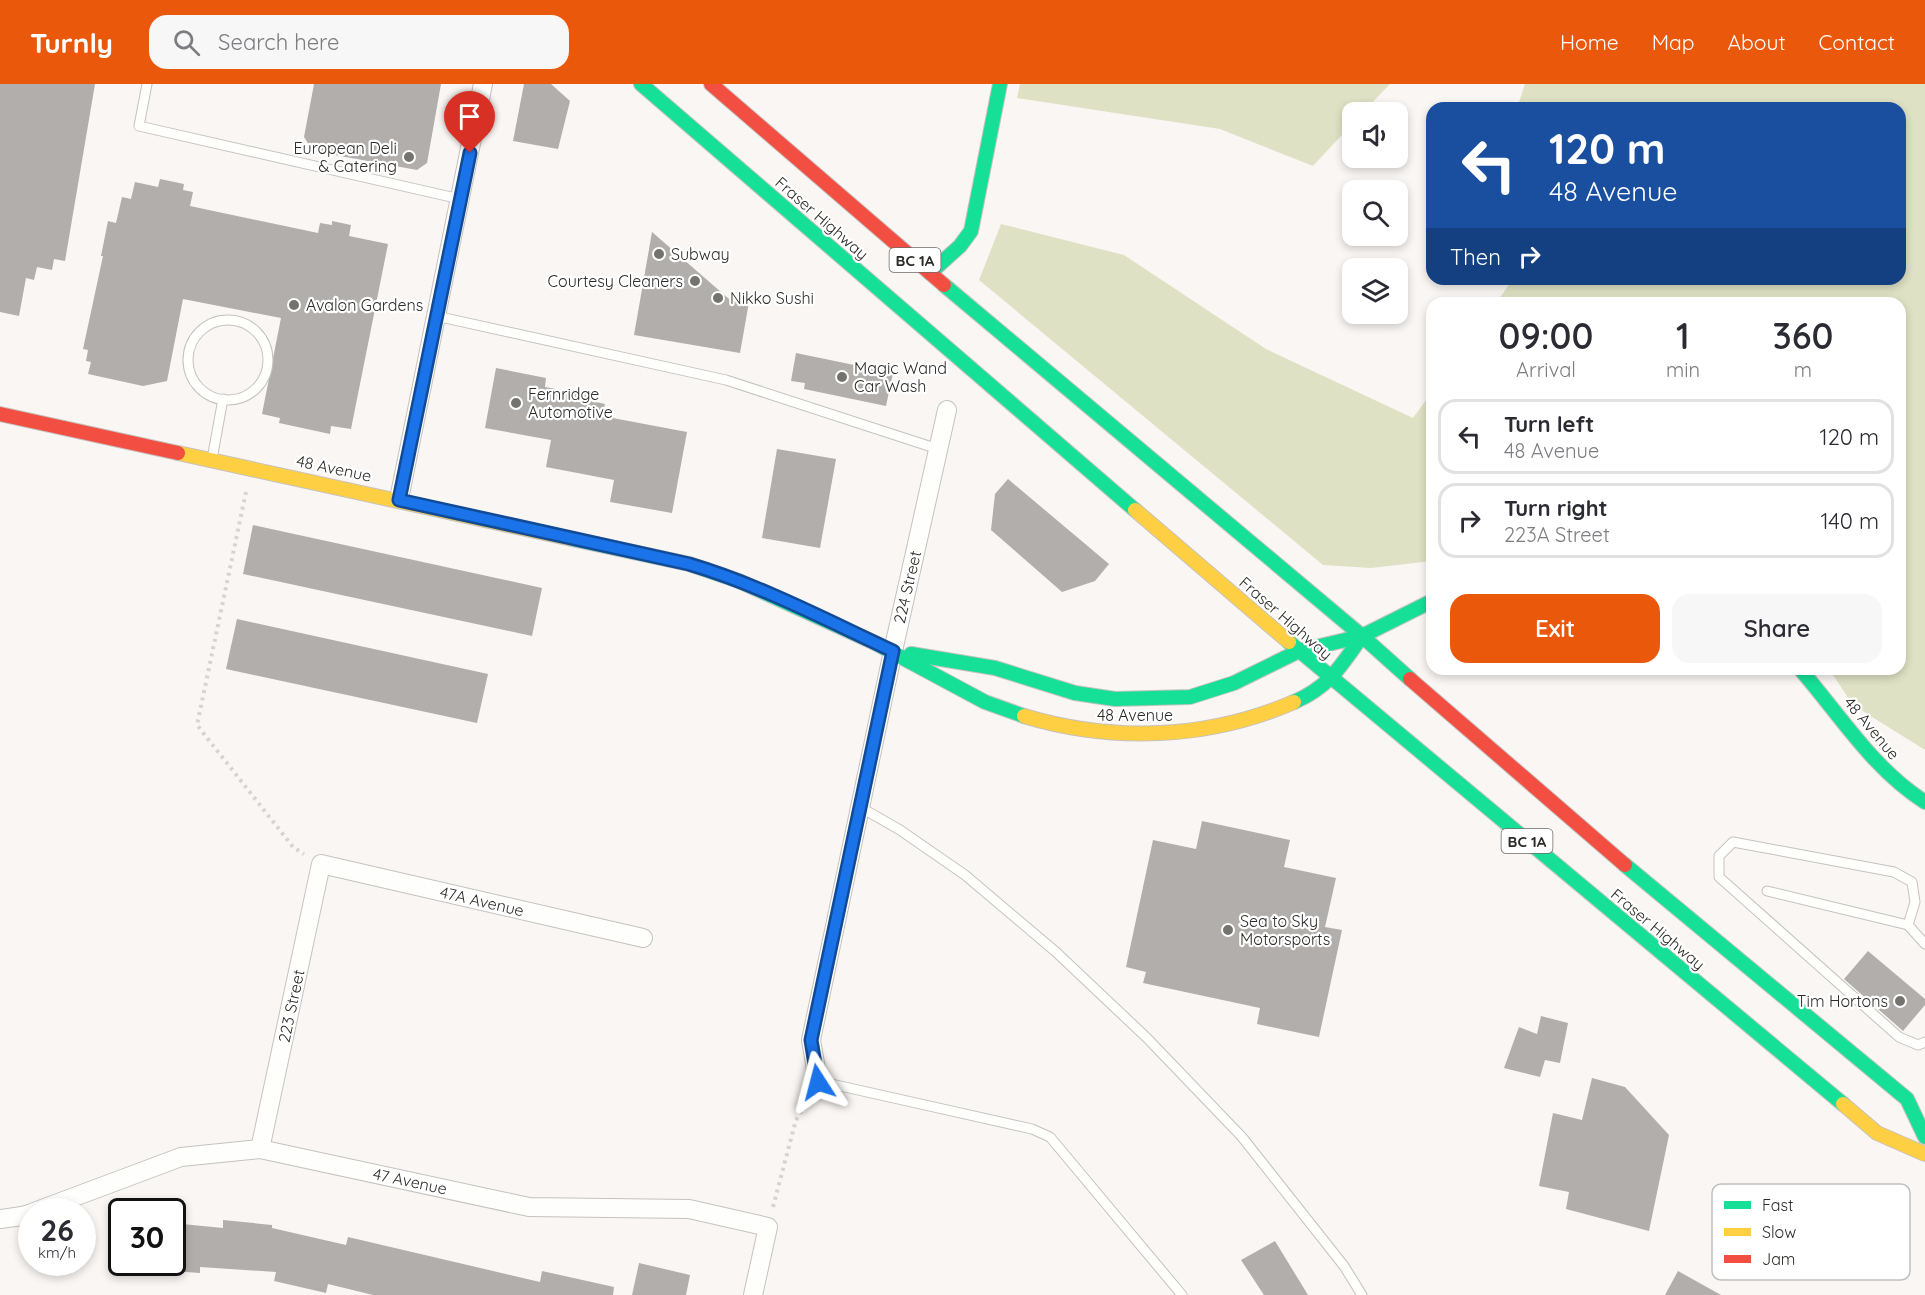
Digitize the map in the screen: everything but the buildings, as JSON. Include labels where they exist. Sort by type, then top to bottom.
[{"type":"main road","name":"Fraser Highway","points":[[641,84],[1331,678],[1877,1132],[1925,1154]]},
{"type":"main road","name":"Fraser Highway","points":[[711,84],[930,273],[1362,636],[1414,684],[1631,871],[1907,1099],[1925,1137]]},
{"type":"main road","points":[[930,273],[960,246],[971,231],[1000,84]]},
{"type":"main road","name":"48 Avenue","points":[[0,414],[689,564],[720,573],[893,651],[985,702],[1078,730],[1117,734],[1153,734],[1205,729],[1254,717],[1302,698],[1331,678],[1362,636]]},
{"type":"main road","name":"48 Avenue","points":[[893,651],[995,668],[1075,693],[1115,699],[1147,700],[1190,697],[1234,683],[1299,651],[1362,636],[1426,604]]},
{"type":"main road","name":"48 Avenue","points":[[1806,675],[1880,765],[1900,785],[1925,802]]},
{"type":"street","points":[[399,500],[483,84]]},
{"type":"street","name":"224 Street","points":[[818,1082],[811,1040],[893,651],[947,410]]},
{"type":"street","name":"47A Avenue","points":[[321,864],[643,938]]},
{"type":"street","name":"223 Street","points":[[260,1149],[321,864]]},
{"type":"street","name":"47 Avenue","points":[[82,1198],[181,1157],[260,1149],[529,1207],[688,1209],[768,1227]]},
{"type":"street","name":"47 Avenue","points":[[0,1219],[18,1217]]},
{"type":"street","points":[[753,1295],[768,1227]]},
{"type":"lane","points":[[147,84],[139,126],[460,199]]},
{"type":"lane","points":[[436,316],[726,380],[938,449]]},
{"type":"lane","points":[[224,320],[237,321],[250,326],[260,336],[266,348],[268,361],[265,375],[258,386],[247,395],[235,399],[223,399],[205,392],[192,378],[188,354],[199,332],[210,324],[224,320]]},
{"type":"lane","points":[[212,459],[223,399]]},
{"type":"lane","points":[[860,807],[900,830],[965,875],[1056,952],[1147,1038],[1242,1137],[1344,1266],[1362,1295]]},
{"type":"lane","points":[[1908,925],[1915,902],[1912,882],[1894,872],[1733,842],[1719,856],[1719,877],[1899,1037],[1918,1045],[1925,1042]]},
{"type":"lane","points":[[1767,891],[1908,925],[1925,944]]},
{"type":"lane","points":[[1915,902],[1925,904]]},
{"type":"lane","points":[[818,1082],[1032,1129],[1050,1137],[1182,1295]]},
{"type":"path","points":[[251,468],[197,725],[293,847],[321,864]]},
{"type":"path","points":[[768,1227],[796,1120],[818,1082]]},
{"type":"green space","points":[[1020,84],[1390,84],[1373,102],[1342,102],[1342,135],[1313,166],[1220,129],[1017,98]]},
{"type":"green space","points":[[1525,84],[1925,84],[1925,750],[1853,705],[1833,675],[1906,675],[1906,297],[1500,297],[1509,285],[1906,285],[1906,102],[1519,102]]},
{"type":"green space","points":[[1001,224],[1124,255],[1266,349],[1413,418],[1426,400],[1426,562],[1371,568],[1323,565],[979,280]]},
{"type":"traffic: fast","points":[[641,84],[1135,510]]},
{"type":"traffic: fast","points":[[930,273],[960,246],[971,231],[1000,84]]},
{"type":"traffic: fast","points":[[944,285],[1362,636],[1410,679]]},
{"type":"traffic: fast","points":[[572,539],[689,564],[739,581],[875,643],[985,702],[1024,716]]},
{"type":"traffic: fast","points":[[911,654],[995,668],[1075,693],[1115,699],[1190,697],[1234,683],[1299,651],[1362,636],[1426,604]]},
{"type":"traffic: fast","points":[[1294,702],[1316,690],[1333,675],[1362,636]]},
{"type":"traffic: fast","points":[[1289,642],[1843,1104]]},
{"type":"traffic: fast","points":[[1805,675],[1873,758],[1906,789],[1925,802]]},
{"type":"traffic: fast","points":[[1625,865],[1907,1099],[1925,1137]]},
{"type":"traffic: slow","points":[[178,453],[572,539]]},
{"type":"traffic: slow","points":[[1135,510],[1289,642]]},
{"type":"traffic: slow","points":[[1024,716],[1058,725],[1092,730],[1160,733],[1228,724],[1294,702]]},
{"type":"traffic: slow","points":[[1843,1104],[1877,1133],[1925,1154]]},
{"type":"traffic: jam","points":[[711,84],[944,285]]},
{"type":"traffic: jam","points":[[0,414],[178,453]]},
{"type":"traffic: jam","points":[[1410,679],[1625,865]]},
{"type":"place","name":"European Deli & Catering","points":[[409,157]]},
{"type":"place","name":"Subway","points":[[659,254]]},
{"type":"place","name":"Courtesy Cleaners","points":[[695,281]]},
{"type":"place","name":"Nikko Sushi","points":[[718,298]]},
{"type":"place","name":"Avalon Gardens","points":[[294,305]]},
{"type":"place","name":"Magic Wand Car Wash","points":[[842,377]]},
{"type":"place","name":"Fernridge Automotive","points":[[516,403]]},
{"type":"place","name":"Sea to Sky Motorsports","points":[[1228,930]]},
{"type":"place","name":"Tim Hortons","points":[[1900,1001]]},
{"type":"route","points":[[470,153],[399,500],[689,564],[720,573],[893,651],[811,1040],[818,1082]]}]
